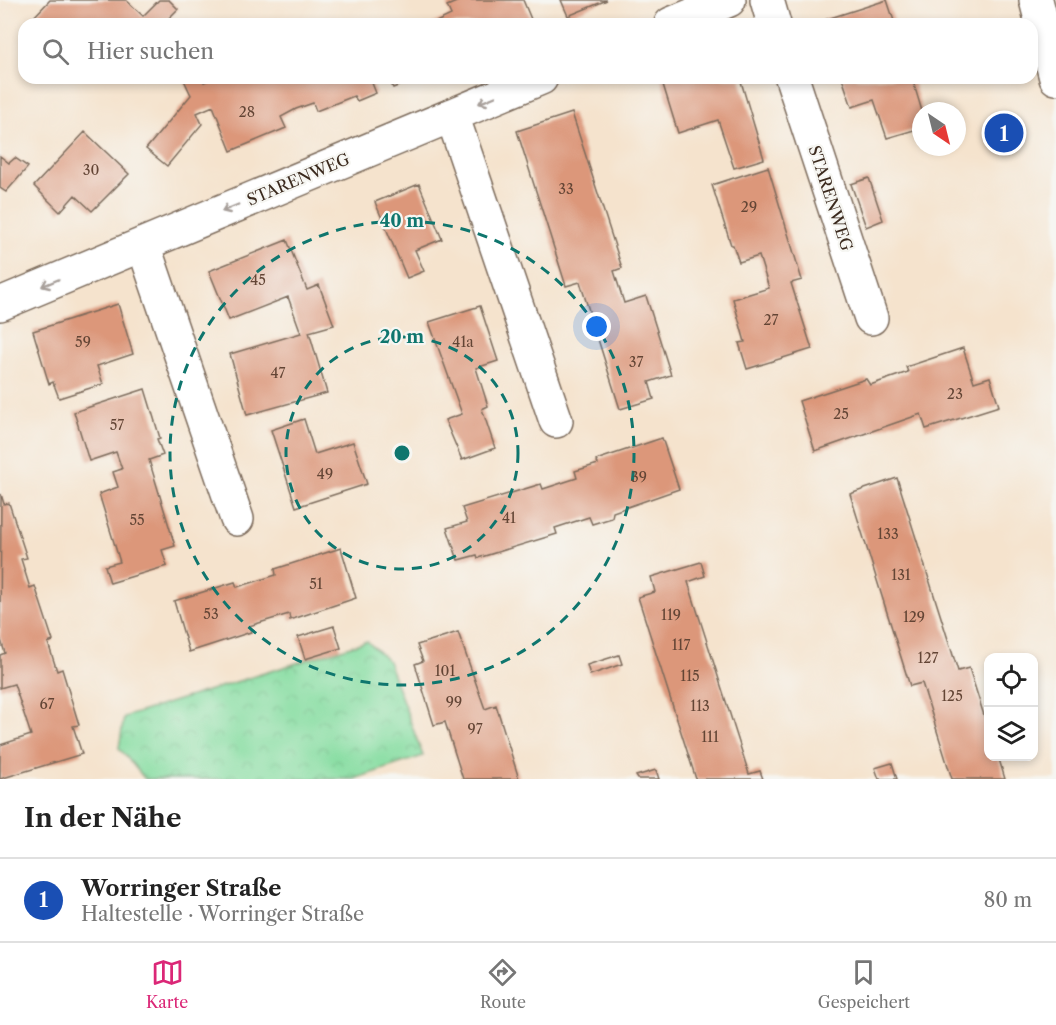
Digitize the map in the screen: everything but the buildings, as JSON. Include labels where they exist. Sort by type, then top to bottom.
[{"type":"street","points":[[767,0],[772,18]]},
{"type":"street","points":[[1036,0],[1056,78]]},
{"type":"street","points":[[686,18],[725,2]]},
{"type":"street","name":"STARENWEG","points":[[0,303],[527,84]]},
{"type":"street","name":"STARENWEG","points":[[794,84],[871,318]]},
{"type":"street","points":[[452,115],[556,421]]},
{"type":"street","points":[[143,244],[237,519]]},
{"type":"green space","points":[[367,641],[388,661],[423,756],[354,779],[145,779],[119,748],[124,717]]},
{"type":"place","name":"Worringer Straße","points":[[1004,133]]}]
